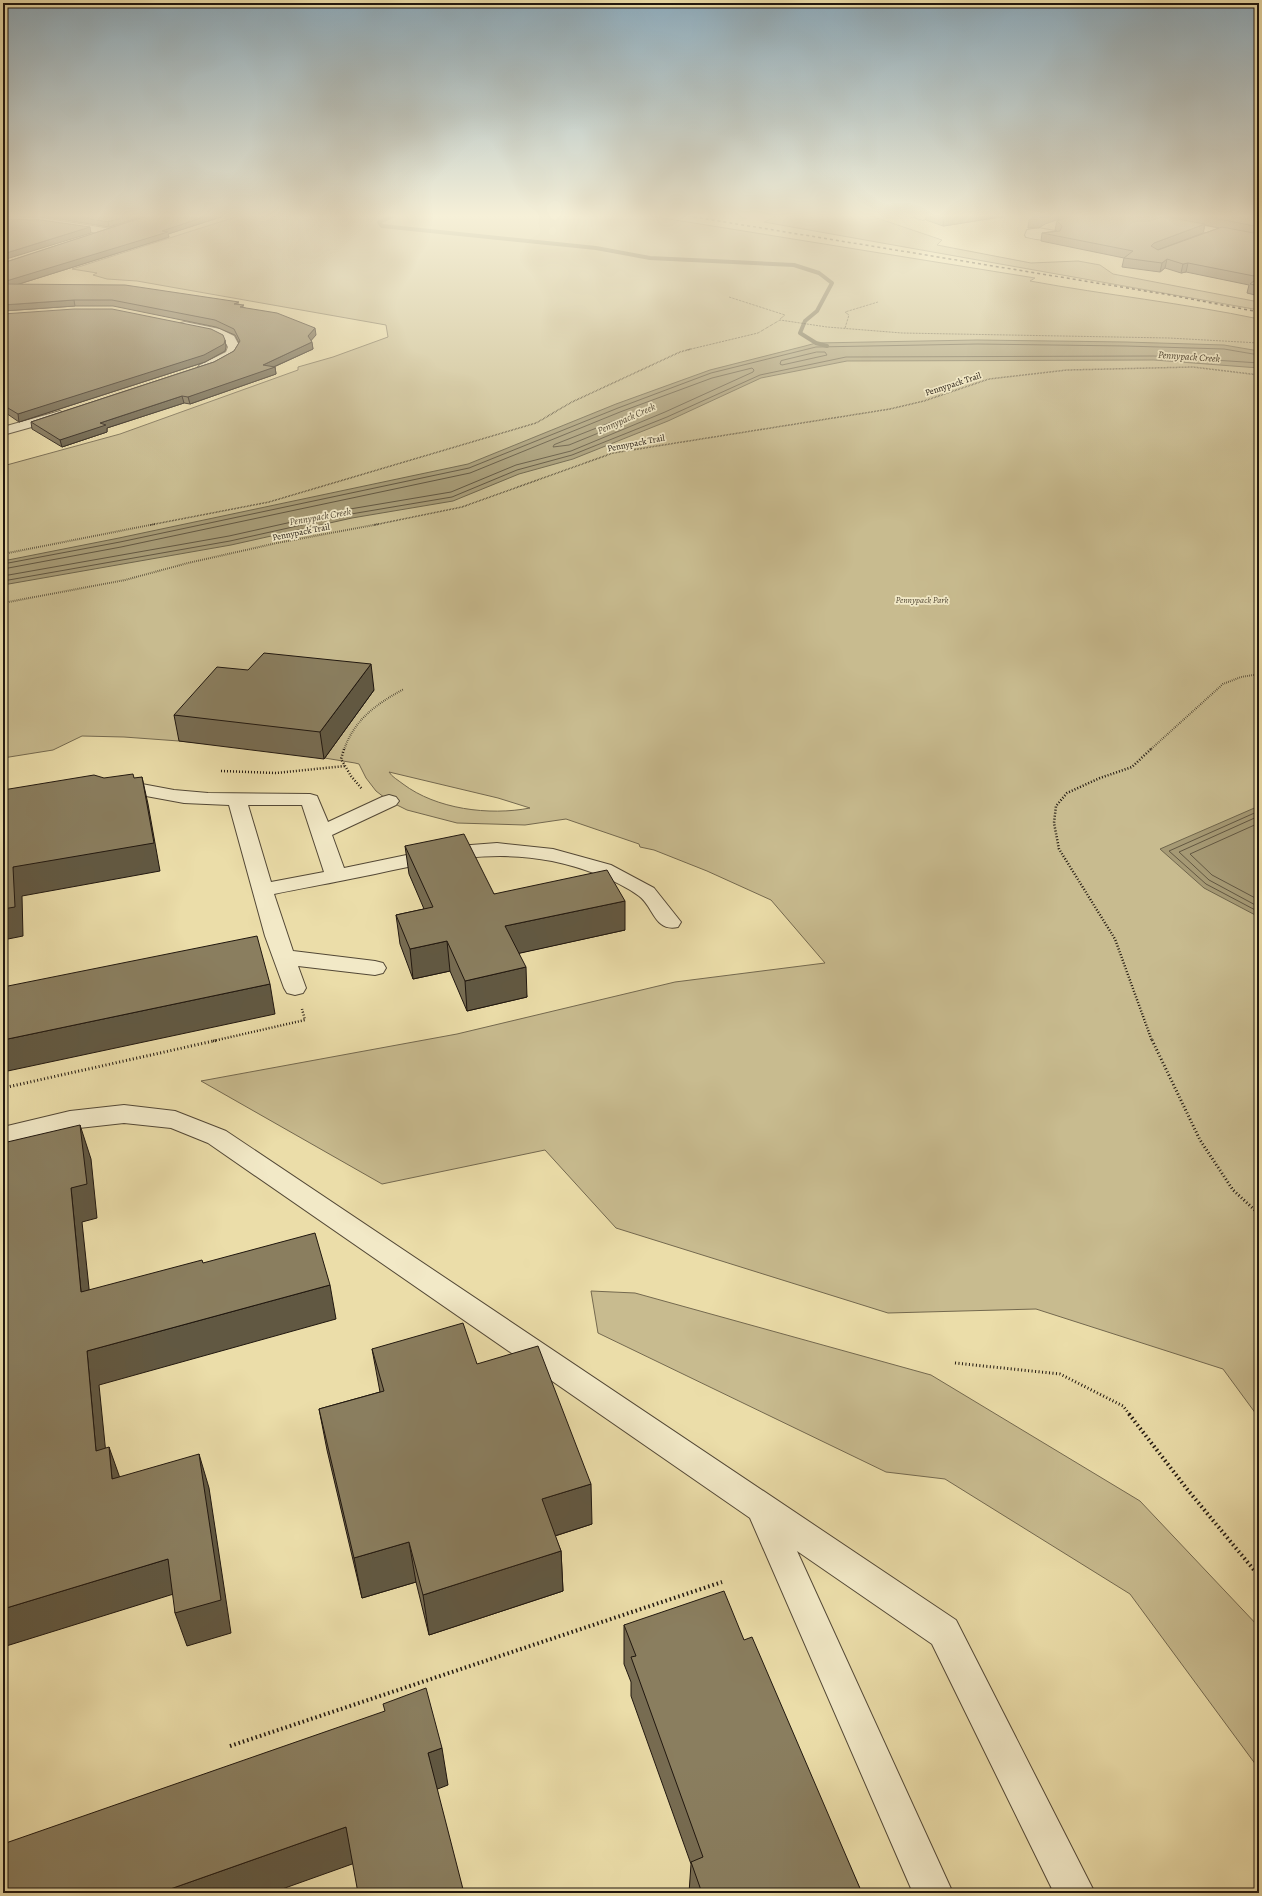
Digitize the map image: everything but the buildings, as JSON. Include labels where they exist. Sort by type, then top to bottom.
[{"type":"street","points":[[177,323],[216,330],[230,338],[233,346],[230,354],[210,365],[195,370]]},
{"type":"street","points":[[3,431],[32,424],[69,411]]},
{"type":"street","points":[[94,782],[194,798],[237,800],[283,798],[310,800],[336,876]]},
{"type":"street","points":[[237,800],[276,936],[295,988]]},
{"type":"street","points":[[321,833],[384,803]]},
{"type":"street","points":[[262,890],[445,853],[497,850],[553,855],[604,869],[647,892],[670,922]]},
{"type":"street","points":[[284,957],[375,968]]},
{"type":"street","points":[[3,1136],[70,1120],[124,1114],[175,1120],[217,1138],[344,1222],[944,1632],[1075,1893]]},
{"type":"street","points":[[762,1508],[933,1893]]},
{"type":"path","points":[[3,554],[268,502],[432,455],[536,422],[572,402],[680,352],[758,333],[780,320],[785,315],[746,302]]},
{"type":"path","points":[[845,328],[849,314],[845,312],[876,302]]},
{"type":"path","points":[[780,320],[902,333],[1169,338],[1259,343]]},
{"type":"path","name":"Pennypack Trail","points":[[3,603],[125,580],[188,563],[270,545],[462,507],[612,453],[890,409],[924,401],[989,379],[1067,370],[1162,367],[1212,369],[1259,375]]},
{"type":"path","points":[[1259,674],[1241,677],[1223,684],[1185,717],[1132,767],[1100,778],[1067,793],[1056,806],[1054,823],[1059,849],[1115,939],[1148,1032],[1186,1108],[1200,1140],[1233,1190],[1259,1214]]},
{"type":"path","points":[[384,803],[370,797],[351,776],[341,759],[347,738],[358,721],[371,708],[404,689]]},
{"type":"path","points":[[221,771],[276,773],[345,766]]},
{"type":"path","points":[[3,1088],[305,1020],[295,988]]},
{"type":"path","points":[[955,1363],[1060,1374],[1123,1406],[1187,1489],[1259,1576]]},
{"type":"path","points":[[230,1746],[722,1582]]},
{"type":"green space","name":"Pennypack Park","points":[[259,302],[1165,302],[1259,319],[1259,1418],[1223,1369],[1036,1309],[888,1313],[616,1228],[545,1150],[382,1184],[201,1081],[457,1034],[675,982],[825,963],[771,900],[707,871],[654,850],[640,847],[639,844],[566,819],[525,825],[457,823],[407,810],[389,801],[376,791],[366,778],[359,764],[355,763],[288,752],[179,741],[82,736],[53,750],[3,758],[3,466],[120,434],[298,370],[298,367],[333,357],[388,337],[386,325]],"holes":[[[389,772],[498,798],[530,808],[480,811],[447,805],[416,793]]]},
{"type":"green space","points":[[1217,302],[1259,302],[1259,310]]},
{"type":"green space","points":[[591,1291],[635,1293],[931,1375],[1140,1501],[1259,1627],[1259,1769],[1130,1594],[945,1479],[886,1472],[598,1333]]},
{"type":"water","name":"Pennypack Creek","points":[[977,340],[1224,345],[1259,351],[1259,368],[1154,360],[847,361],[761,378],[668,421],[573,459],[519,474],[453,501],[352,518],[231,545],[3,585],[3,561],[468,464],[616,404],[710,370],[816,343]]},
{"type":"water","points":[[1259,806],[1259,917],[1204,888],[1160,849]]},
{"type":"waterway","points":[[822,302],[817,311],[805,321],[800,333],[816,343],[827,346]]},
{"type":"railway","points":[[1209,302],[1259,312]]}]
